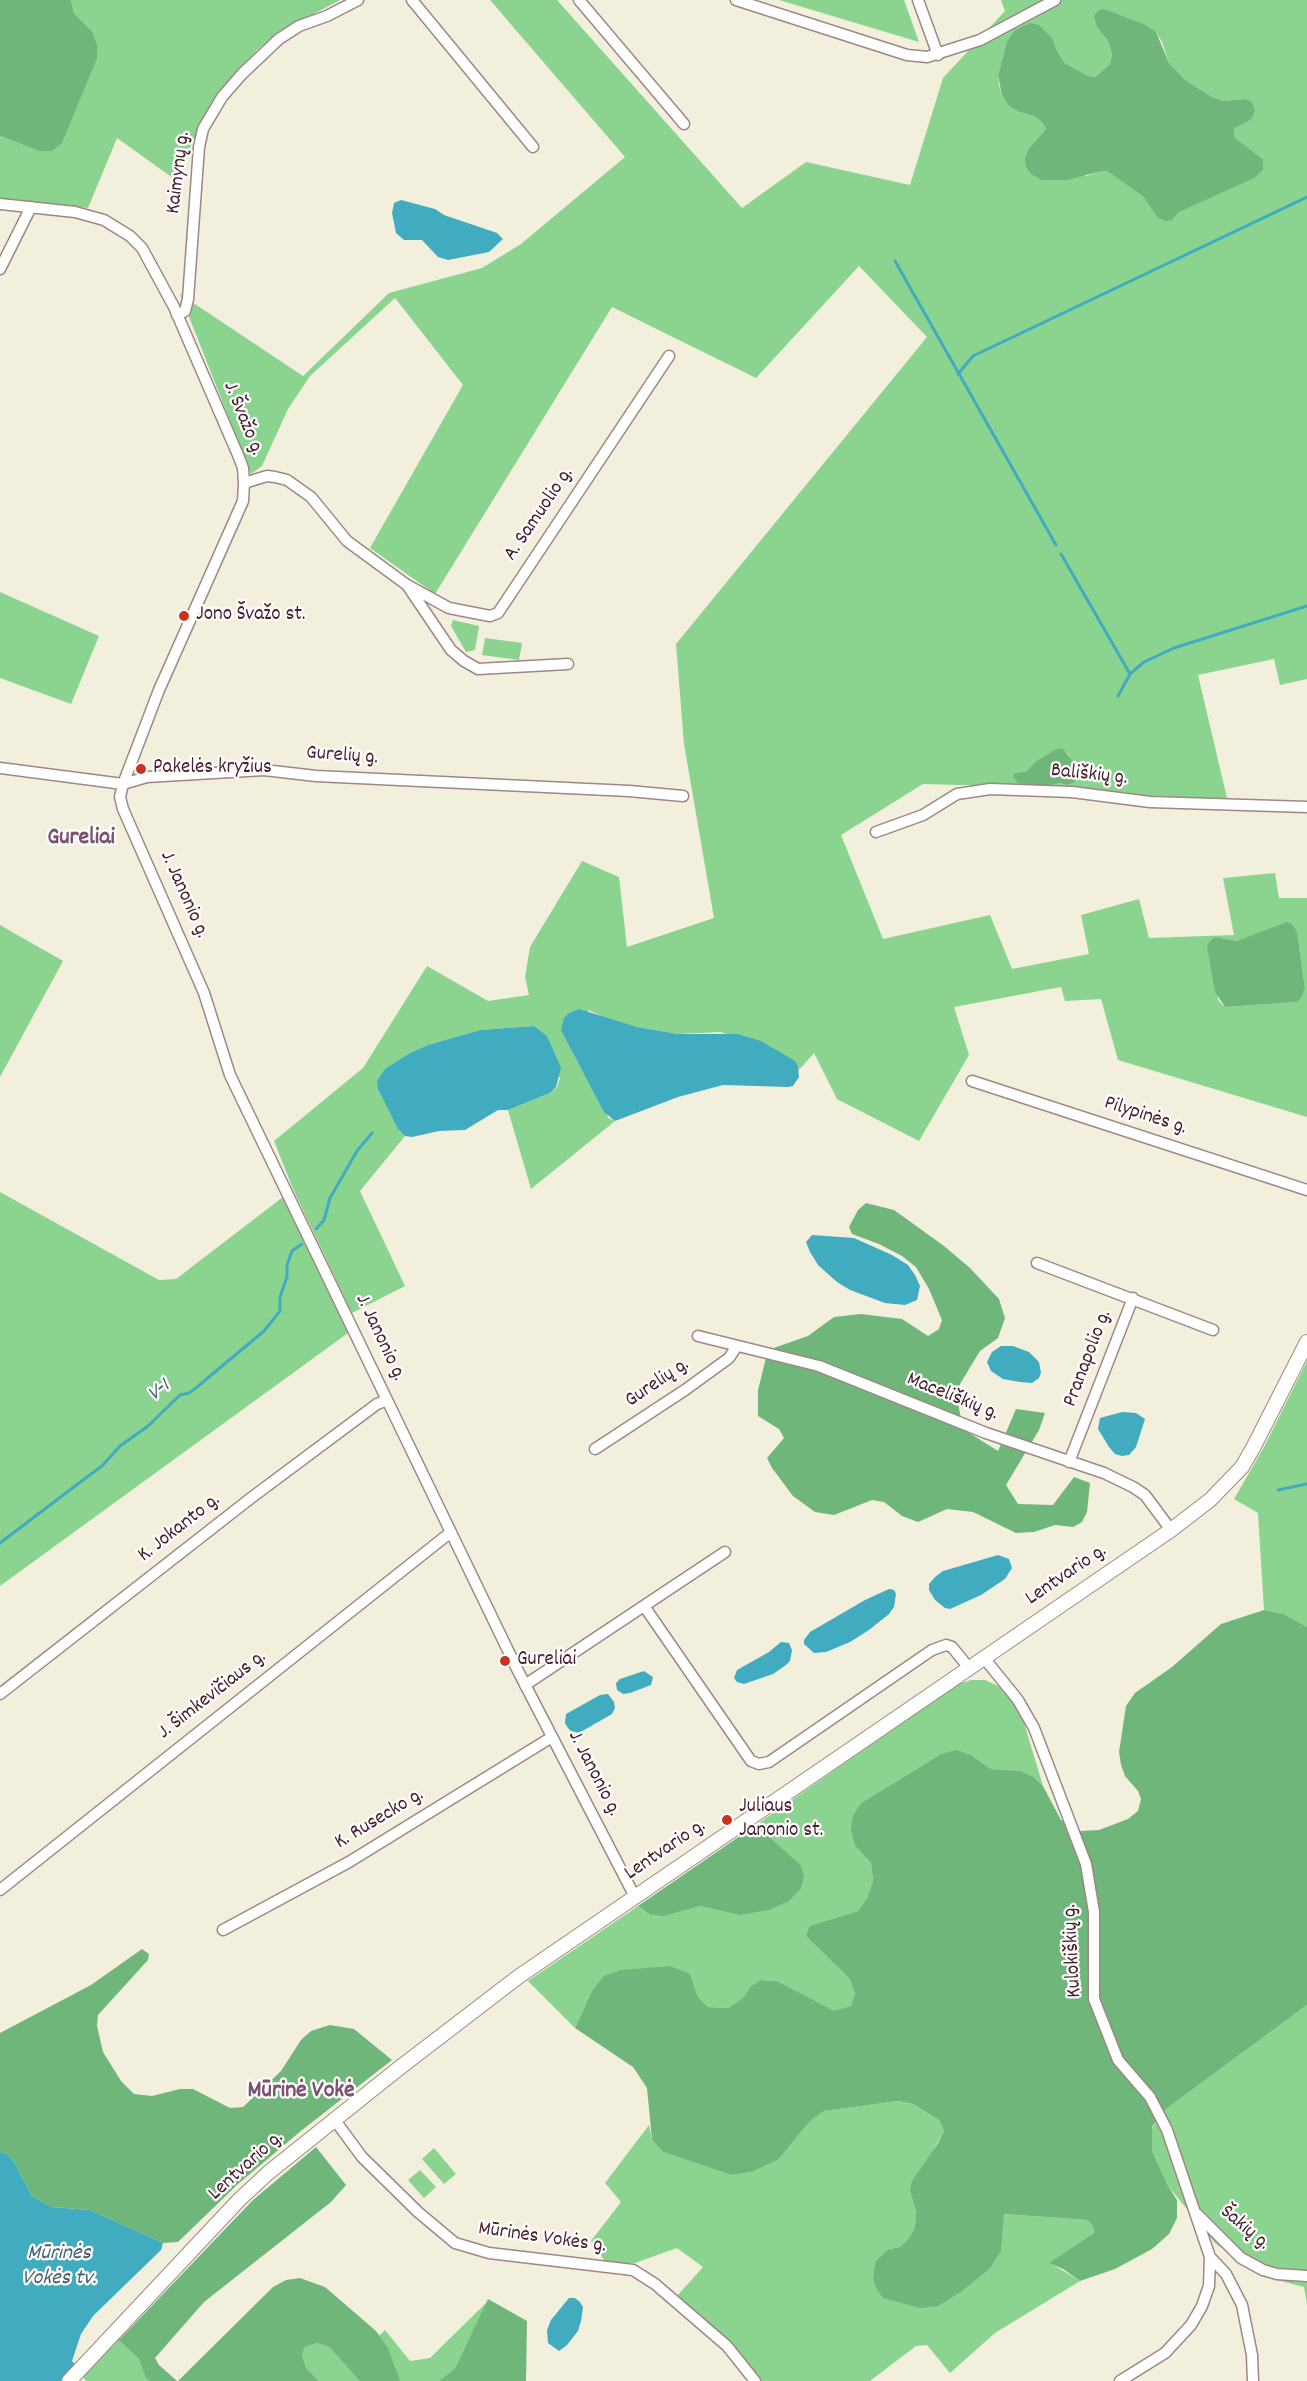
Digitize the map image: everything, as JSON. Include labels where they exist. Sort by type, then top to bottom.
[{"type":"main road","name":"Lentvario g.","points":[[69,2381],[239,2200],[334,2119],[518,1977],[1171,1530],[1210,1500],[1242,1467],[1307,1341]]},
{"type":"street","name":"Kaimynų g.","points":[[177,315],[185,311],[188,299],[199,147],[203,129],[222,97],[242,74],[279,39],[299,27],[358,0]]},
{"type":"street","points":[[412,0],[533,147]]},
{"type":"street","points":[[579,0],[684,124]]},
{"type":"street","points":[[736,0],[907,55],[927,57],[980,40],[1055,0]]},
{"type":"street","points":[[918,0],[938,55]]},
{"type":"street","name":"J. Švažo g.","points":[[0,204],[75,212],[104,220],[130,236],[142,248],[177,315],[243,468],[243,501],[159,690],[123,784]]},
{"type":"street","points":[[0,269],[31,207]]},
{"type":"street","name":"A. Samuolio g.","points":[[407,585],[448,608],[490,616],[498,613],[669,356]]},
{"type":"street","points":[[244,483],[275,477],[300,488],[311,497],[346,541],[407,585],[451,650],[478,669],[568,664]]},
{"type":"street","name":"Gurelių g.","points":[[0,768],[123,784],[147,777],[264,770],[316,776],[628,791],[683,796]]},
{"type":"street","name":"J. Janonio g.","points":[[123,784],[120,798],[123,808],[204,993],[230,1075],[525,1685],[635,1897]]},
{"type":"street","name":"Bališkių g.","points":[[876,832],[923,815],[957,794],[990,789],[1072,792],[1150,802],[1307,807]]},
{"type":"street","name":"Pilypinės g.","points":[[972,1081],[1307,1190]]},
{"type":"street","name":"Pranapolio g.","points":[[1037,1263],[1133,1298],[1070,1462]]},
{"type":"street","points":[[1133,1298],[1213,1330]]},
{"type":"street","name":"Maceliškių g.","points":[[698,1336],[819,1366],[986,1433],[1104,1473],[1133,1487],[1153,1504],[1171,1530]]},
{"type":"street","name":"Gurelių g.","points":[[595,1449],[686,1390],[729,1358],[737,1346]]},
{"type":"street","name":"K. Jokanto g.","points":[[0,1694],[251,1498],[378,1404],[387,1400]]},
{"type":"street","name":"J. Šimkevičiaus g.","points":[[0,1890],[451,1532]]},
{"type":"street","points":[[525,1685],[726,1552]]},
{"type":"street","points":[[644,1606],[751,1761],[759,1764],[769,1762],[932,1650],[946,1645],[952,1647],[969,1668]]},
{"type":"street","name":"Kulokiškių g.","points":[[984,1658],[1018,1700],[1034,1728],[1086,1864],[1094,1912],[1094,1999],[1118,2060],[1150,2097],[1167,2130],[1210,2257],[1209,2286],[1202,2306],[1191,2325],[1165,2353],[1120,2381]]},
{"type":"street","name":"K. Rusecko g.","points":[[224,1930],[349,1862],[552,1737]]},
{"type":"street","name":"Mūrinės Vokės g.","points":[[334,2119],[362,2157],[418,2212],[455,2243],[489,2253],[633,2270],[655,2284],[727,2346],[756,2381]]},
{"type":"street","name":"Šakių g.","points":[[1194,2212],[1241,2258],[1248,2262],[1263,2270],[1278,2274],[1307,2276]]},
{"type":"street","points":[[1210,2257],[1226,2274],[1242,2305],[1252,2355],[1253,2381]]},
{"type":"green space","points":[[0,0],[71,0],[74,13],[92,31],[97,44],[97,58],[62,143],[52,151],[39,151],[0,136]]},
{"type":"green space","points":[[71,0],[340,0],[280,32],[257,50],[236,73],[207,117],[173,178],[117,138],[88,208],[0,199],[0,136],[39,151],[97,44],[92,31],[74,13]]},
{"type":"green space","points":[[490,0],[557,0],[742,208],[806,162],[910,185],[943,78],[1005,11],[1001,0],[1307,0],[1307,679],[1280,685],[1274,659],[1198,675],[1227,798],[1142,798],[1071,788],[923,784],[841,835],[883,939],[990,915],[1012,969],[1089,954],[1081,915],[1139,899],[1149,938],[1234,935],[1223,878],[1275,873],[1279,898],[1307,898],[1307,1117],[1118,1060],[1101,999],[1065,1001],[1061,987],[954,1007],[969,1055],[919,1141],[837,1099],[814,1053],[799,1070],[798,1066],[721,1032],[678,1034],[615,1022],[588,1010],[608,1118],[615,1121],[531,1189],[508,1110],[550,1093],[557,1087],[560,1078],[534,1026],[480,1030],[428,1045],[386,1068],[398,1129],[405,1136],[360,1191],[405,1286],[352,1313],[293,1189],[274,1141],[363,1068],[427,966],[488,1001],[529,995],[525,977],[530,947],[582,861],[619,877],[627,947],[714,918],[684,744],[676,644],[927,337],[859,266],[756,378],[612,307],[435,594],[370,548],[463,385],[395,298],[310,376],[288,409],[262,466],[251,474],[180,294],[303,376],[389,293],[482,268],[521,244],[625,157]],"holes":[[[1146,25],[1156,32],[1169,63],[1185,80],[1212,97],[1224,101],[1245,99],[1233,128],[1234,137],[1263,159],[1179,212],[1172,220],[1157,217],[1144,196],[1107,171],[1086,176],[1029,148],[1046,129],[1042,122],[1034,116],[1019,112],[1009,106],[1002,96],[999,85],[998,75],[1007,41],[1014,31],[1053,39],[1065,63],[1088,76],[1095,77],[1110,64],[1112,54],[1108,41],[1097,27]],[[1054,750],[1067,753],[1075,763],[1080,775],[1074,783],[1067,785],[1060,783],[1044,787],[1015,773],[1027,771],[1035,762]],[[1293,925],[1297,933],[1305,988],[1297,1002],[1225,1007],[1218,1000],[1215,937],[1237,941]]]},
{"type":"green space","points":[[779,0],[904,0],[919,42]]},
{"type":"green space","points":[[1104,9],[1146,25],[1156,32],[1169,63],[1185,80],[1212,97],[1224,101],[1245,99],[1252,102],[1255,110],[1253,116],[1234,128],[1234,137],[1263,159],[1263,170],[1254,178],[1179,212],[1172,220],[1165,221],[1157,217],[1143,196],[1107,171],[1067,180],[1042,180],[1031,174],[1026,167],[1025,158],[1029,148],[1046,129],[1042,122],[1034,116],[1019,112],[1009,106],[1002,96],[998,75],[1007,41],[1014,31],[1030,23],[1039,25],[1053,39],[1065,63],[1088,76],[1095,77],[1110,64],[1112,54],[1108,41],[1097,27],[1094,16],[1099,10]]},
{"type":"green space","points":[[0,592],[99,636],[71,704],[0,678]]},
{"type":"green space","points":[[453,620],[479,626],[475,650],[466,652],[451,626]]},
{"type":"green space","points":[[485,638],[522,643],[519,660],[482,655]]},
{"type":"green space","points":[[1062,748],[1075,763],[1080,775],[1074,783],[1067,785],[1060,783],[1044,787],[1018,783],[1013,776],[1015,773],[1027,771],[1035,762],[1054,750]]},
{"type":"green space","points":[[1287,922],[1293,925],[1297,932],[1305,988],[1301,998],[1297,1002],[1225,1007],[1215,992],[1207,946],[1210,941],[1215,937],[1237,941]]},
{"type":"green space","points":[[0,925],[63,961],[0,1077]]},
{"type":"green space","points":[[0,1192],[159,1280],[176,1279],[283,1197],[348,1333],[0,1586]]},
{"type":"green space","points":[[866,1203],[894,1210],[944,1246],[970,1268],[999,1299],[1005,1318],[998,1338],[980,1351],[960,1384],[958,1403],[963,1429],[998,1451],[1016,1409],[1045,1413],[1039,1430],[1006,1485],[1018,1504],[1053,1505],[1074,1477],[1090,1483],[1087,1512],[1082,1522],[1073,1527],[1055,1525],[1034,1532],[1016,1533],[973,1512],[947,1509],[918,1522],[902,1516],[884,1502],[872,1500],[834,1515],[815,1512],[793,1496],[772,1468],[767,1458],[784,1438],[779,1429],[758,1416],[758,1390],[768,1350],[808,1336],[834,1317],[861,1314],[902,1319],[928,1336],[939,1329],[942,1320],[929,1289],[916,1267],[902,1256],[879,1244],[852,1234],[849,1227],[858,1210]]},
{"type":"green space","points":[[1307,1361],[1307,1627],[1284,1614],[1264,1610],[1258,1513],[1234,1499],[1264,1447]]},
{"type":"green space","points":[[1264,1610],[1284,1614],[1307,1627],[1307,2005],[1166,2109],[1152,2127],[1152,2151],[1177,2200],[1177,2218],[1169,2234],[1152,2249],[1115,2269],[1080,2281],[1063,2269],[1049,2263],[1094,2233],[1093,2226],[1087,2220],[1004,2214],[1001,2251],[989,2269],[962,2291],[938,2306],[920,2308],[883,2298],[876,2288],[873,2277],[876,2261],[889,2249],[900,2247],[915,2228],[916,2212],[910,2191],[912,2181],[944,2131],[939,2120],[913,2104],[898,2101],[824,2111],[811,2120],[778,2160],[752,2172],[731,2175],[663,2152],[652,2140],[647,2088],[633,2067],[575,2028],[592,1991],[604,1976],[621,1970],[670,1966],[690,1974],[698,1997],[708,2007],[728,2008],[743,1998],[751,1986],[760,1980],[777,1981],[834,2011],[851,2006],[855,1994],[850,1979],[806,1936],[809,1926],[858,1911],[867,1898],[873,1881],[871,1863],[855,1846],[851,1830],[853,1815],[861,1803],[941,1754],[956,1750],[971,1755],[991,1769],[1021,1771],[1034,1777],[1043,1786],[1061,1820],[1080,1831],[1099,1830],[1128,1819],[1138,1811],[1141,1799],[1138,1791],[1125,1776],[1121,1765],[1119,1752],[1126,1706],[1135,1693],[1172,1667],[1221,1624]]},
{"type":"green space","points":[[971,1680],[985,1680],[998,1686],[1013,1700],[1022,1716],[1043,1786],[1034,1777],[1021,1771],[991,1769],[971,1755],[941,1754],[861,1803],[853,1815],[855,1846],[871,1863],[873,1881],[867,1898],[858,1911],[809,1926],[806,1936],[850,1979],[855,1994],[851,2006],[834,2012],[777,1981],[760,1980],[751,1986],[743,1998],[728,2008],[708,2007],[698,1997],[690,1974],[592,1991],[575,2028],[528,1981],[638,1906],[649,1914],[700,1906],[739,1915],[800,1864],[756,1825],[958,1684]]},
{"type":"green space","points":[[756,1825],[800,1864],[804,1876],[801,1888],[789,1901],[769,1910],[739,1915],[700,1906],[663,1916],[649,1914],[638,1906]]},
{"type":"green space","points":[[142,1949],[149,1954],[148,1960],[98,2015],[97,2026],[103,2052],[121,2081],[134,2094],[152,2096],[180,2089],[193,2089],[230,2108],[243,2107],[281,2071],[301,2040],[311,2031],[330,2025],[354,2029],[392,2060],[302,2130],[238,2184],[178,2242],[163,2243],[90,2210],[52,2207],[32,2196],[14,2162],[6,2153],[0,2152],[0,2033],[91,1985]]},
{"type":"green space","points":[[1307,2005],[1307,2305],[1304,2287],[1265,2277],[1239,2262],[1215,2243],[1168,2186],[1152,2151],[1152,2128],[1166,2109]]},
{"type":"green space","points":[[898,2101],[913,2104],[939,2120],[944,2131],[910,2191],[916,2212],[915,2228],[900,2247],[889,2249],[1001,2251],[1003,2214],[1087,2220],[1093,2226],[1094,2233],[1050,2263],[1080,2281],[995,2333],[950,2373],[927,2345],[916,2346],[870,2381],[761,2381],[738,2351],[677,2296],[703,2267],[677,2248],[635,2263],[607,2264],[591,2241],[621,2202],[605,2183],[649,2125],[652,2140],[663,2152],[731,2175],[752,2172],[778,2160],[811,2120],[823,2111]]},
{"type":"green space","points":[[316,2147],[346,2185],[331,2202],[204,2302],[155,2358],[159,2365],[177,2381],[150,2381],[146,2378],[139,2359],[119,2340],[253,2200]]},
{"type":"green space","points":[[434,2148],[456,2174],[444,2184],[422,2159]]},
{"type":"green space","points":[[420,2170],[436,2187],[424,2198],[408,2180]]},
{"type":"green space","points":[[300,2278],[325,2287],[376,2331],[388,2348],[400,2381],[360,2381],[329,2347],[317,2343],[305,2347],[302,2355],[306,2368],[319,2381],[178,2381],[273,2287],[286,2280]]},
{"type":"green space","points":[[488,2299],[527,2321],[526,2381],[439,2381],[455,2369]]},
{"type":"green space","points":[[487,2302],[509,2381],[319,2381],[306,2368],[302,2355],[305,2347],[317,2343],[329,2347],[347,2367],[385,2330],[410,2361],[430,2358]]},
{"type":"green space","points":[[117,2336],[164,2381],[86,2381],[80,2374]]},
{"type":"water","points":[[401,200],[435,209],[444,215],[497,233],[503,239],[489,252],[448,260],[438,257],[422,240],[404,240],[396,233],[392,213],[394,203]]},
{"type":"water","points":[[579,1009],[637,1027],[678,1034],[737,1034],[761,1041],[795,1061],[799,1077],[793,1086],[788,1087],[723,1085],[678,1097],[615,1121],[604,1112],[561,1030],[564,1018]]},
{"type":"water","points":[[534,1026],[547,1036],[561,1068],[556,1087],[550,1093],[508,1110],[498,1110],[465,1130],[439,1131],[412,1137],[405,1136],[398,1129],[378,1089],[377,1081],[386,1068],[428,1045],[480,1030]]},
{"type":"water","points":[[812,1235],[854,1238],[892,1255],[908,1265],[915,1275],[920,1286],[917,1300],[905,1305],[885,1303],[850,1290],[837,1282],[818,1265],[810,1252],[806,1242]]},
{"type":"water","points":[[1001,1346],[1013,1346],[1029,1352],[1039,1362],[1041,1373],[1039,1378],[1032,1383],[1020,1382],[1003,1379],[991,1371],[987,1362],[992,1352]]},
{"type":"water","points":[[1122,1412],[1136,1413],[1145,1419],[1136,1447],[1129,1455],[1122,1456],[1115,1454],[1098,1429],[1100,1418]]},
{"type":"water","points":[[998,1555],[1009,1559],[1012,1568],[1005,1579],[981,1595],[950,1609],[935,1600],[929,1590],[929,1584],[943,1571]]},
{"type":"water","points":[[889,1589],[894,1590],[896,1594],[894,1607],[869,1630],[850,1642],[826,1652],[814,1653],[804,1644],[810,1632],[865,1600]]},
{"type":"water","points":[[781,1642],[789,1643],[792,1650],[790,1661],[786,1665],[773,1674],[744,1684],[737,1682],[734,1678],[737,1670],[769,1652]]},
{"type":"water","points":[[644,1671],[653,1677],[651,1685],[630,1693],[623,1694],[617,1690],[616,1683],[620,1679]]},
{"type":"water","points":[[608,1694],[614,1702],[615,1708],[612,1714],[579,1733],[568,1728],[565,1723],[566,1714],[600,1695]]},
{"type":"water","name":"Mūrinės Vokės tv.","points":[[0,2152],[6,2153],[14,2162],[32,2196],[52,2207],[90,2210],[163,2243],[161,2250],[93,2316],[81,2334],[72,2361],[76,2366],[62,2381],[0,2381]]},
{"type":"water","points":[[569,2298],[575,2298],[583,2307],[581,2321],[578,2331],[559,2351],[548,2343],[547,2330],[551,2320]]},
{"type":"waterway","points":[[958,374],[973,356],[1307,197]]},
{"type":"waterway","points":[[895,261],[1056,545]]},
{"type":"waterway","points":[[1061,554],[1130,674]]},
{"type":"waterway","points":[[1118,696],[1130,674],[1144,662],[1174,648],[1307,606]]},
{"type":"waterway","name":"V-1","points":[[316,1229],[324,1220],[330,1198],[357,1151],[372,1133]]},
{"type":"waterway","name":"V-1","points":[[0,1543],[102,1466],[120,1446],[148,1426],[180,1395],[189,1393],[197,1387],[264,1331],[280,1311],[280,1297],[287,1277],[287,1265],[292,1251],[302,1244]]},
{"type":"waterway","points":[[1278,1490],[1307,1484]]},
{"type":"place","name":"Jono Švažo st.","points":[[184,616]]},
{"type":"place","name":"Pakelės kryžius","points":[[141,769]]},
{"type":"place","name":"Gureliai","points":[[505,1661]]},
{"type":"place","name":"Juliaus Janonio st.","points":[[727,1820]]},
{"type":"district","name":"Gureliai","points":[[81,840]]},
{"type":"district","name":"Mūrinė Vokė","points":[[301,2093]]}]
